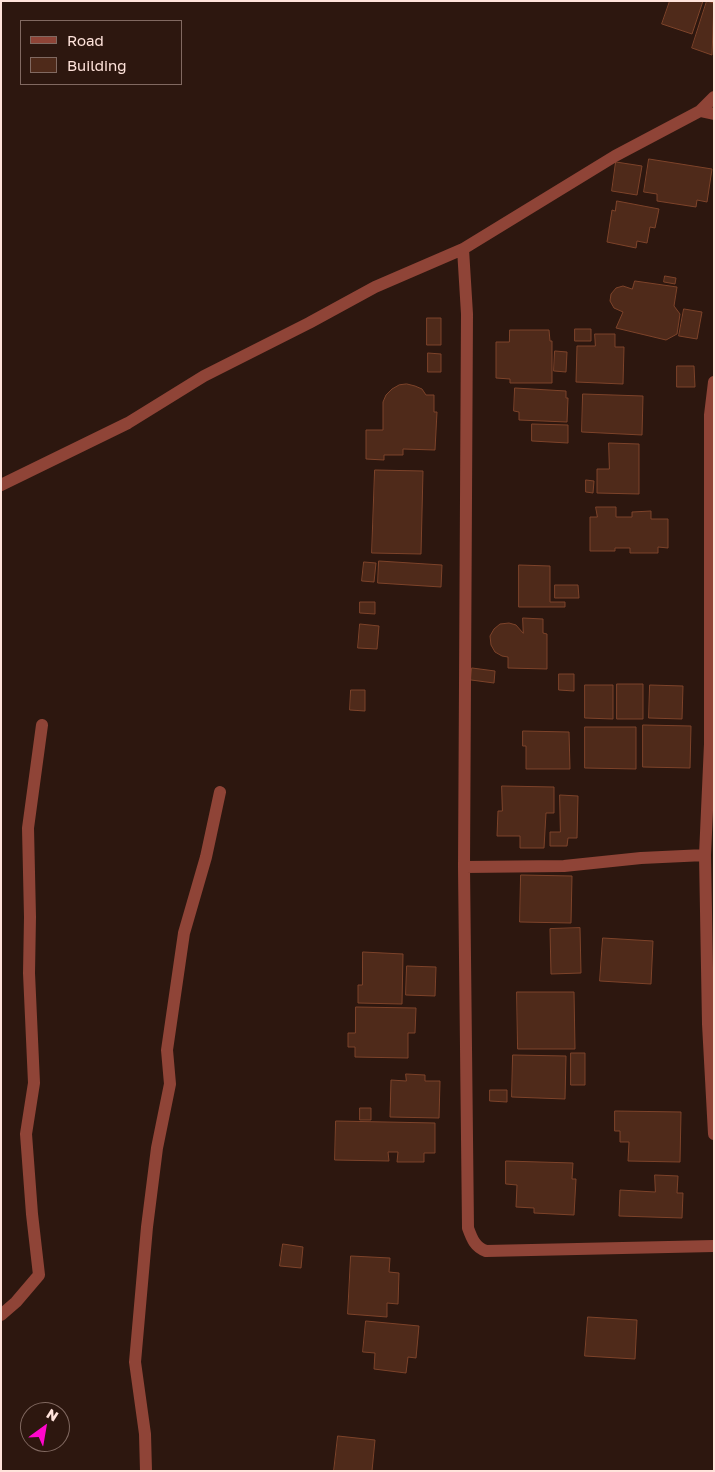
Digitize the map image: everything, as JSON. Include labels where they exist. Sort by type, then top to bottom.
[{"type":"street","points":[[1,485],[128,423],[204,376],[376,287],[463,249],[615,156],[700,111],[714,98]]},
{"type":"street","points":[[700,111],[714,114]]},
{"type":"street","points":[[463,249],[467,314],[464,867],[468,1228],[479,1248],[486,1251],[714,1246]]},
{"type":"street","points":[[714,382],[710,416],[712,744],[705,855],[714,1134]]},
{"type":"street","points":[[1,1314],[16,1302],[39,1275],[26,1134],[34,1083],[28,973],[30,916],[28,828],[42,725]]},
{"type":"street","points":[[146,1471],[145,1434],[135,1362],[147,1227],[157,1148],[170,1084],[167,1050],[184,933],[206,856],[220,792]]},
{"type":"street","points":[[464,867],[564,866],[641,858],[705,855]]},
{"type":"building","points":[[670,1],[703,1],[692,34],[662,24]]},
{"type":"building","points":[[707,1],[714,3],[712,55],[692,48]]},
{"type":"building","points":[[649,159],[712,169],[707,202],[697,200],[696,207],[657,201],[657,194],[644,192]]},
{"type":"building","points":[[616,162],[642,166],[637,195],[612,191]]},
{"type":"building","points":[[617,201],[659,209],[655,228],[650,227],[647,243],[637,241],[636,248],[607,242],[612,210],[615,211]]},
{"type":"building","points":[[665,276],[676,278],[675,284],[664,282]]},
{"type":"building","points":[[635,281],[677,287],[674,306],[680,314],[677,334],[666,340],[616,328],[623,312],[614,308],[610,301],[611,294],[616,288],[623,286],[632,289]]},
{"type":"building","points":[[684,309],[702,312],[697,339],[679,336]]},
{"type":"building","points":[[427,318],[441,318],[441,345],[427,345]]},
{"type":"building","points":[[575,329],[591,329],[591,341],[575,341]]},
{"type":"building","points":[[510,330],[549,330],[550,341],[552,341],[552,383],[510,383],[510,379],[496,378],[496,342],[509,342]]},
{"type":"building","points":[[595,334],[615,334],[615,347],[624,347],[623,384],[576,382],[577,346],[595,346]]},
{"type":"building","points":[[555,351],[567,352],[566,372],[554,371]]},
{"type":"building","points":[[428,353],[441,354],[441,372],[428,372]]},
{"type":"building","points":[[677,366],[694,366],[695,387],[677,387]]},
{"type":"building","points":[[407,384],[422,389],[426,395],[434,395],[434,412],[437,412],[435,450],[403,449],[403,455],[384,455],[384,460],[366,459],[366,430],[383,430],[383,402],[386,395],[399,385]]},
{"type":"building","points":[[515,388],[566,391],[566,398],[568,398],[567,422],[519,420],[519,412],[514,411]]},
{"type":"building","points":[[583,394],[643,396],[642,435],[582,432]]},
{"type":"building","points":[[532,424],[568,425],[568,443],[532,441]]},
{"type":"building","points":[[609,443],[639,444],[639,494],[597,493],[597,469],[609,469]]},
{"type":"building","points":[[375,470],[423,471],[421,554],[372,553]]},
{"type":"building","points":[[586,480],[594,481],[593,493],[586,492]]},
{"type":"building","points":[[596,507],[616,507],[616,517],[632,517],[632,512],[651,511],[651,519],[668,519],[668,548],[658,547],[658,553],[630,553],[630,548],[615,548],[615,551],[590,551],[590,517],[597,517]]},
{"type":"building","points":[[379,561],[442,565],[441,587],[378,583]]},
{"type":"building","points":[[364,562],[376,563],[374,582],[362,581]]},
{"type":"building","points":[[519,565],[550,566],[550,602],[565,602],[565,607],[519,607]]},
{"type":"building","points":[[555,585],[578,585],[579,598],[555,598]]},
{"type":"building","points":[[360,602],[375,602],[375,614],[360,613]]},
{"type":"building","points":[[523,618],[543,619],[543,633],[547,634],[547,669],[508,668],[508,657],[495,652],[491,645],[490,636],[500,624],[509,623],[516,625],[523,633]]},
{"type":"building","points":[[360,624],[379,626],[377,649],[358,648]]},
{"type":"building","points":[[472,668],[495,671],[494,683],[471,680]]},
{"type":"building","points":[[559,674],[574,674],[574,691],[559,690]]},
{"type":"building","points":[[617,684],[643,684],[643,719],[617,719]]},
{"type":"building","points":[[585,685],[613,685],[613,719],[585,718]]},
{"type":"building","points":[[650,685],[683,686],[682,719],[649,718]]},
{"type":"building","points":[[351,690],[365,690],[365,711],[350,710]]},
{"type":"building","points":[[643,725],[691,726],[690,768],[643,767]]},
{"type":"building","points":[[585,727],[636,727],[636,769],[585,768]]},
{"type":"building","points":[[523,731],[569,732],[570,769],[526,769],[526,746],[523,746]]},
{"type":"building","points":[[502,786],[554,787],[554,813],[546,813],[544,848],[520,848],[520,836],[497,836],[498,811],[502,811]]},
{"type":"building","points":[[560,795],[578,796],[577,838],[568,838],[567,846],[550,846],[550,832],[560,832]]},
{"type":"building","points":[[521,875],[572,876],[571,923],[520,922]]},
{"type":"building","points":[[580,928],[581,973],[551,974],[550,929]]},
{"type":"building","points":[[603,938],[653,941],[651,984],[600,981]]},
{"type":"building","points":[[363,952],[403,954],[402,1004],[358,1003],[358,985],[362,985]]},
{"type":"building","points":[[407,966],[436,967],[435,996],[406,995]]},
{"type":"building","points":[[517,992],[574,992],[575,1049],[518,1049]]},
{"type":"building","points":[[356,1007],[416,1008],[415,1033],[408,1033],[408,1058],[355,1057],[355,1047],[348,1047],[348,1033],[355,1033]]},
{"type":"building","points":[[571,1053],[585,1053],[585,1085],[571,1085]]},
{"type":"building","points":[[513,1055],[566,1056],[565,1099],[512,1097]]},
{"type":"building","points":[[406,1074],[425,1075],[425,1081],[440,1081],[439,1118],[390,1117],[391,1080],[406,1081]]},
{"type":"building","points":[[490,1090],[507,1090],[507,1102],[490,1101]]},
{"type":"building","points":[[360,1108],[371,1108],[371,1120],[360,1120]]},
{"type":"building","points":[[615,1111],[681,1112],[680,1162],[628,1161],[629,1142],[620,1142],[620,1131],[615,1131]]},
{"type":"building","points":[[336,1121],[435,1123],[435,1153],[424,1153],[424,1162],[397,1162],[398,1152],[388,1152],[389,1161],[335,1160]]},
{"type":"building","points":[[506,1161],[573,1163],[572,1179],[576,1179],[574,1215],[534,1213],[534,1208],[516,1207],[517,1185],[506,1184]]},
{"type":"building","points":[[655,1175],[678,1176],[677,1193],[683,1193],[682,1218],[619,1216],[620,1190],[655,1192]]},
{"type":"building","points":[[283,1244],[303,1247],[301,1268],[280,1266]]},
{"type":"building","points":[[351,1256],[390,1258],[389,1272],[399,1273],[398,1304],[387,1303],[387,1317],[348,1314]]},
{"type":"building","points":[[588,1317],[637,1320],[635,1359],[585,1356]]},
{"type":"building","points":[[366,1321],[419,1326],[416,1358],[408,1357],[406,1373],[374,1369],[375,1353],[363,1352]]},
{"type":"building","points":[[338,1436],[375,1440],[372,1471],[334,1471]]}]
